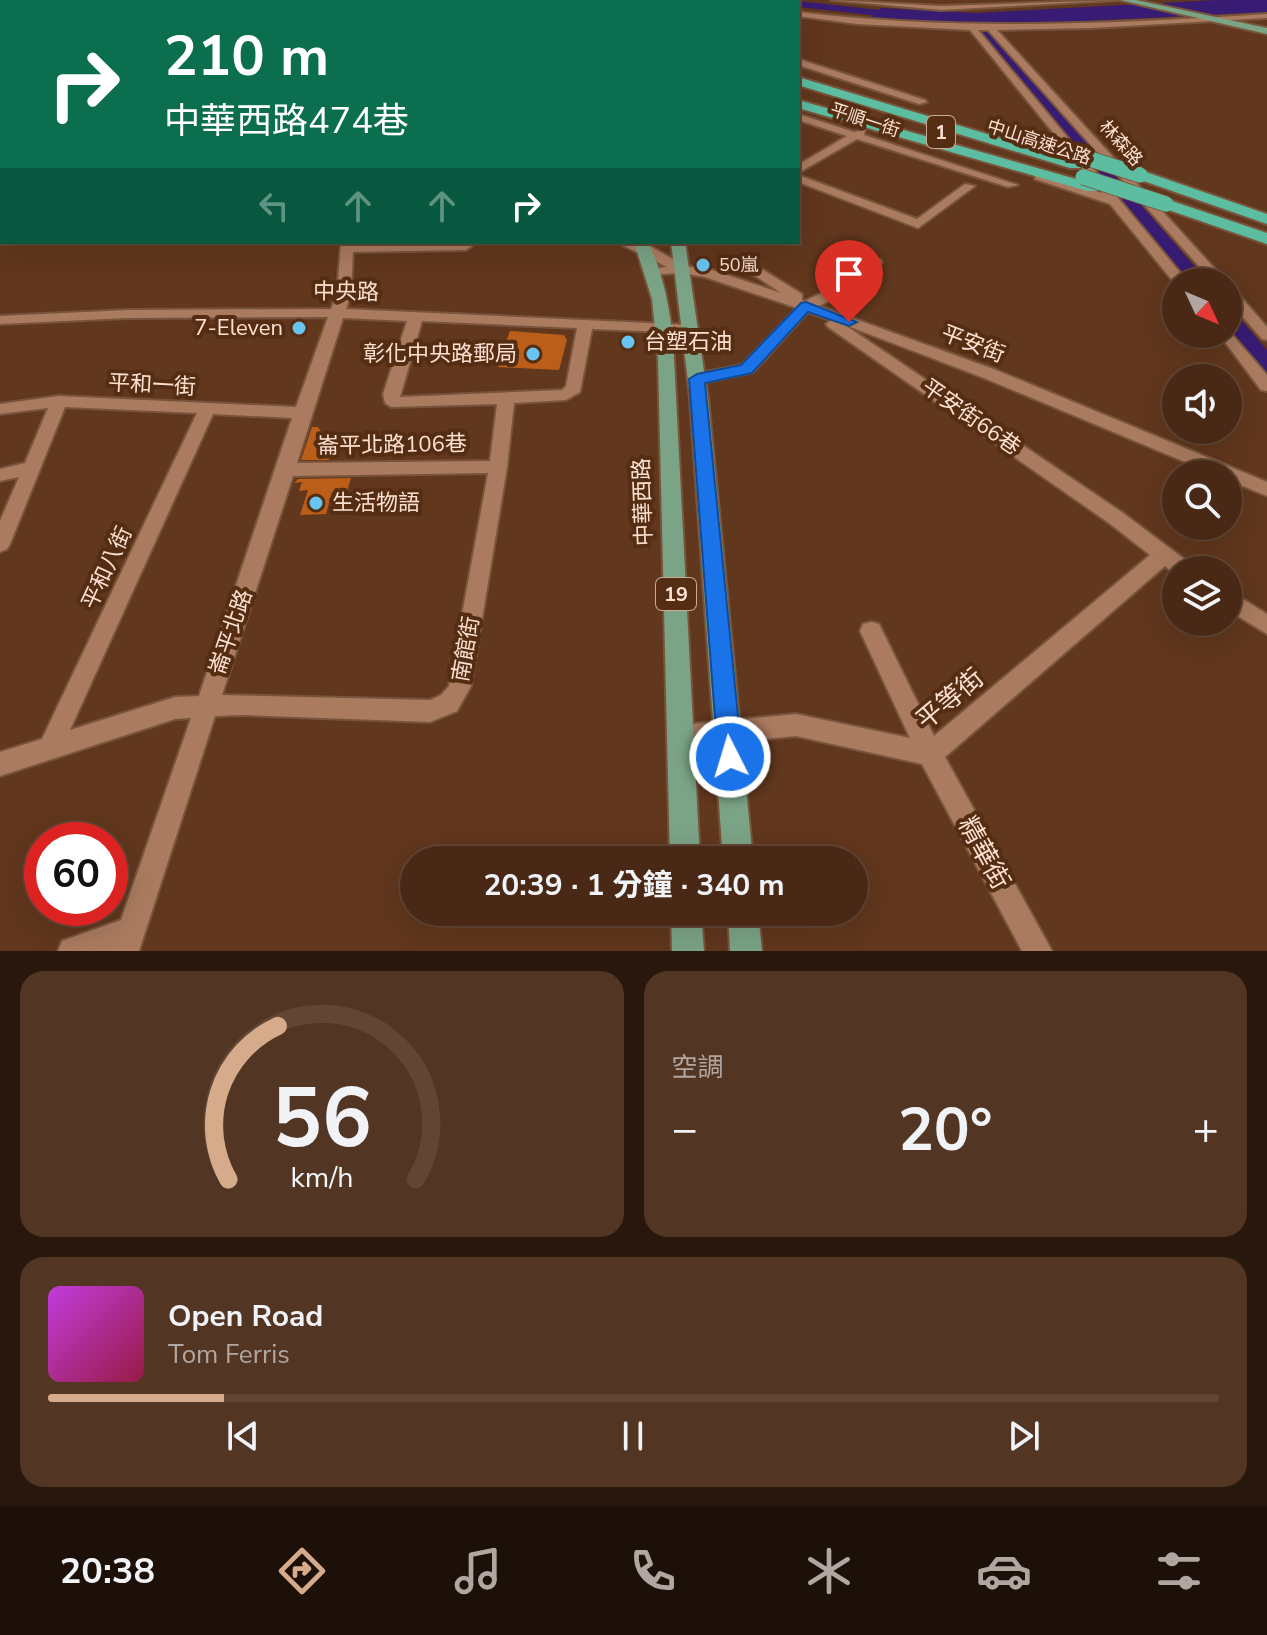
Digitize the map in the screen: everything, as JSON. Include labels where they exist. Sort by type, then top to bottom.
[{"type":"highway","points":[[800,65],[1267,219]]},
{"type":"highway","points":[[800,73],[937,111]]},
{"type":"highway","name":"中山高速公路","points":[[800,82],[1083,176]]},
{"type":"highway","name":"中山高速公路","points":[[800,89],[1083,176],[1153,189],[1267,227]]},
{"type":"highway","points":[[800,97],[1016,165]]},
{"type":"highway","points":[[800,105],[1016,165],[1083,176],[1267,245]]},
{"type":"highway","points":[[1170,209],[1267,239]]},
{"type":"main road","points":[[1129,1],[1267,31]]},
{"type":"main road","name":"19","points":[[678,244],[697,379],[737,846]]},
{"type":"main road","name":"中華西路","points":[[643,245],[654,272],[664,328],[669,399],[685,846]]},
{"type":"main road","points":[[687,926],[688,951]]},
{"type":"main road","points":[[744,926],[746,951]]},
{"type":"street","points":[[835,0],[962,8],[1115,0]]},
{"type":"street","points":[[836,19],[853,3]]},
{"type":"street","points":[[853,21],[869,4]]},
{"type":"street","points":[[800,14],[974,30],[1267,16]]},
{"type":"street","name":"林森路","points":[[974,30],[1170,268]]},
{"type":"street","name":"林森路","points":[[992,30],[1206,268]]},
{"type":"street","points":[[800,65],[922,102]]},
{"type":"street","name":"平順一街","points":[[800,118],[1012,185]]},
{"type":"street","points":[[800,169],[855,136],[875,128],[1116,201]]},
{"type":"street","points":[[800,179],[918,224],[969,186]]},
{"type":"street","points":[[347,245],[466,246]]},
{"type":"street","name":"崙平北路","points":[[127,941],[344,293],[347,245]]},
{"type":"street","points":[[643,245],[681,269]]},
{"type":"street","points":[[1152,245],[1185,246]]},
{"type":"street","points":[[697,379],[747,369],[806,306],[845,289],[859,280],[875,262]]},
{"type":"street","name":"平安街","points":[[654,272],[681,269],[707,273],[806,306],[990,374],[1267,489]]},
{"type":"street","name":"平安街66巷","points":[[755,271],[793,292],[806,306],[1116,518],[1163,556]]},
{"type":"street","points":[[1242,307],[1267,336]]},
{"type":"street","name":"中央路","points":[[0,320],[143,314],[336,313],[691,329]]},
{"type":"street","points":[[416,316],[391,399],[406,404],[559,396],[571,392],[585,325]]},
{"type":"street","points":[[1237,348],[1267,386]]},
{"type":"street","name":"南館街","points":[[207,704],[430,711],[445,707],[457,696],[498,467],[506,398]]},
{"type":"street","points":[[0,544],[59,401]]},
{"type":"street","name":"平和一街","points":[[0,409],[59,401],[302,413]]},
{"type":"street","name":"平和八街","points":[[51,746],[207,410]]},
{"type":"street","name":"崙平北路106巷","points":[[286,470],[498,467]]},
{"type":"street","points":[[0,475],[30,468]]},
{"type":"street","name":"平等街","points":[[681,736],[796,725],[930,754],[1162,557]]},
{"type":"street","points":[[1242,608],[1267,625]]},
{"type":"street","name":"精華街","points":[[871,631],[930,754],[1038,951]]},
{"type":"street","points":[[0,764],[175,708],[207,704]]},
{"type":"street","points":[[72,951],[127,941]]},
{"type":"shaded area","points":[[1267,0],[1267,12],[986,26],[1196,268],[1177,268],[974,25],[868,20],[881,8],[976,13]]},
{"type":"shaded area","points":[[1242,321],[1267,350],[1267,375],[1242,346]]},
{"type":"building","name":"彰化中央路郵局","points":[[510,331],[564,335],[567,340],[559,370],[497,367]]},
{"type":"building","points":[[312,427],[318,427],[331,447],[329,460],[301,460]]},
{"type":"building","name":"生活物語","points":[[351,478],[347,492],[332,492],[326,514],[300,515],[308,490],[299,491],[302,482],[294,483],[298,479]]},
{"type":"waterway","points":[[800,4],[907,16]]},
{"type":"place","name":"50嵐","points":[[703,265]]},
{"type":"place","name":"7-Eleven","points":[[299,328]]},
{"type":"place","name":"台塑石油","points":[[628,342]]},
{"type":"place","name":"彰化中央路郵局","points":[[533,354]]},
{"type":"place","name":"生活物語","points":[[316,503]]},
{"type":"route","points":[[730,757],[697,379],[747,369],[806,306],[849,322]]}]
